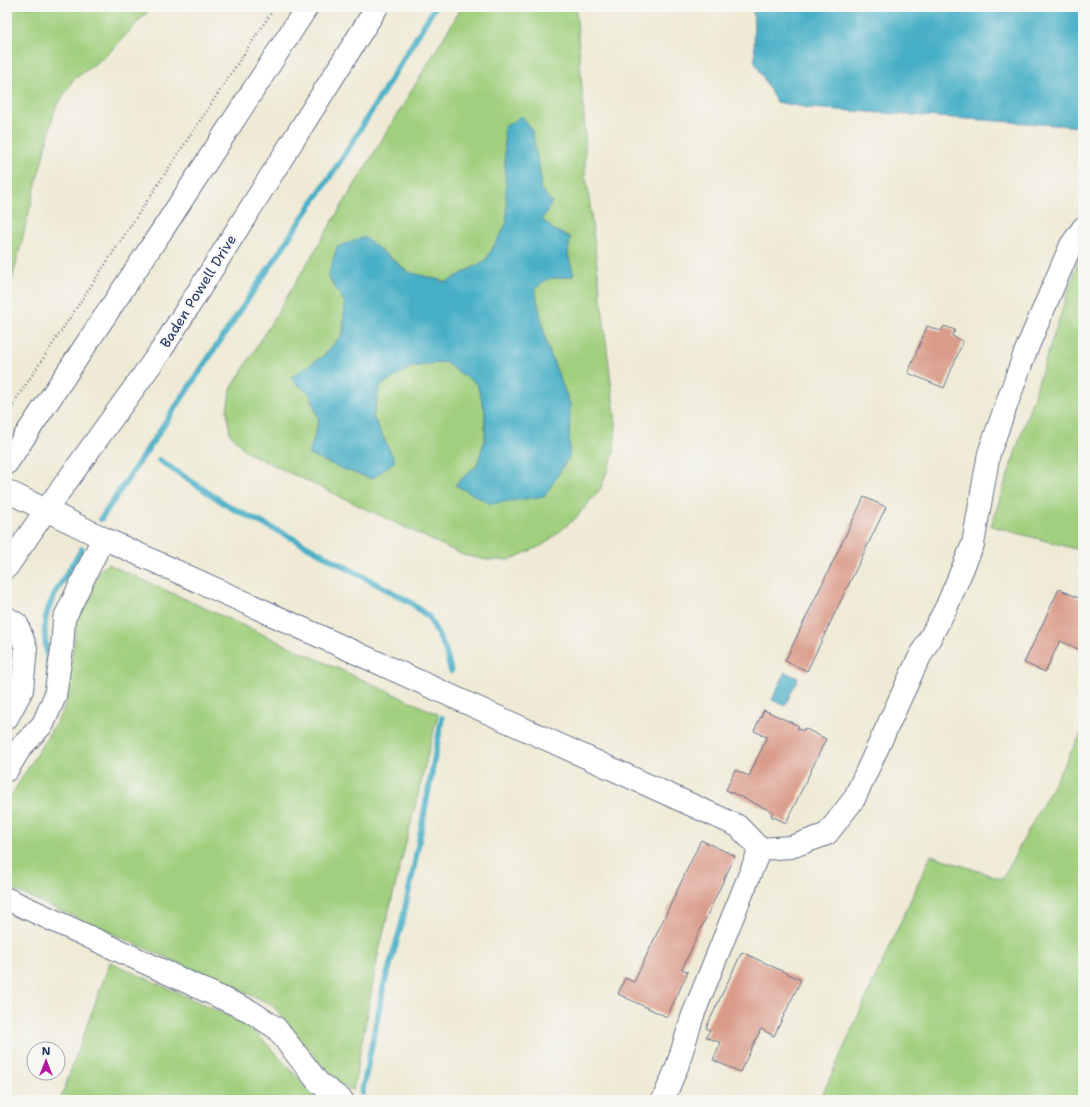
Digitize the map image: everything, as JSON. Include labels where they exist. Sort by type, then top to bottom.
[{"type":"street","points":[[7,463],[167,222],[307,7]]},
{"type":"street","name":"Baden Powell Drive","points":[[7,567],[46,510],[160,352],[377,7]]},
{"type":"street","points":[[7,491],[103,538],[738,826],[760,848],[791,848],[827,834],[854,799],[916,664],[946,608],[973,544],[989,453],[1025,353],[1071,245],[1083,228]]},
{"type":"street","points":[[7,770],[21,747],[43,724],[55,696],[62,649],[64,619],[103,538]]},
{"type":"street","points":[[7,618],[17,624],[26,648],[22,690],[7,718]]},
{"type":"street","points":[[663,1100],[677,1067],[693,1015],[760,848]]},
{"type":"street","points":[[7,899],[250,1010],[276,1028],[318,1082],[342,1100]]},
{"type":"path","points":[[7,416],[17,398],[275,7]]},
{"type":"green space","points":[[7,7],[155,7],[150,9],[108,54],[73,80],[55,109],[7,300]]},
{"type":"green space","points":[[462,7],[576,7],[585,131],[585,174],[616,424],[614,452],[601,488],[576,518],[543,545],[509,560],[487,560],[463,555],[248,453],[230,434],[227,411],[230,391]],"holes":[[[532,131],[541,179],[540,189],[552,202],[542,219],[554,230],[570,237],[568,254],[574,276],[546,279],[535,289],[547,346],[570,404],[456,484],[477,465],[485,439],[485,411],[477,384],[444,362],[411,367],[380,386],[373,417],[395,461],[309,455],[319,420],[310,394],[290,378],[323,356],[343,334],[345,303],[328,276],[389,256],[408,272],[447,282],[486,260],[507,223],[506,178]]]},
{"type":"green space","points":[[1083,246],[1083,551],[991,526]]},
{"type":"green space","points":[[108,564],[438,714],[378,955],[353,1090],[339,1083],[321,1065],[271,1004],[7,887],[7,802],[63,711],[77,617],[100,570]]},
{"type":"green space","points":[[1083,730],[1083,1100],[820,1100],[931,855],[1002,879]]},
{"type":"green space","points":[[110,962],[249,1025],[312,1093],[316,1100],[60,1100]]},
{"type":"water","points":[[753,7],[1083,7],[1083,127],[809,108],[776,102],[755,62]]},
{"type":"water","points":[[522,116],[532,131],[541,179],[540,189],[552,202],[542,219],[554,230],[570,237],[568,254],[574,276],[547,279],[535,289],[547,346],[570,404],[569,457],[545,496],[491,504],[455,485],[477,465],[485,439],[485,411],[477,384],[444,362],[411,367],[380,386],[373,417],[395,461],[372,479],[309,455],[319,420],[310,394],[290,378],[323,356],[343,334],[345,303],[328,276],[337,247],[364,237],[408,272],[447,282],[486,260],[507,223],[504,127]]},
{"type":"water","points":[[785,672],[798,678],[785,706],[772,700]]},
{"type":"building","points":[[927,326],[941,331],[944,326],[955,330],[952,336],[963,341],[944,388],[908,373]]},
{"type":"building","points":[[864,497],[886,507],[807,671],[785,661]]},
{"type":"building","points":[[1059,589],[1083,600],[1083,651],[1060,641],[1045,672],[1024,663]]},
{"type":"building","points":[[764,710],[799,726],[797,728],[803,731],[804,728],[826,739],[786,823],[771,816],[773,812],[726,790],[735,770],[749,776],[767,737],[754,731]]},
{"type":"building","points":[[701,840],[735,856],[682,969],[688,972],[667,1017],[618,994],[625,978],[634,982]]},
{"type":"building","points":[[742,952],[801,980],[774,1036],[761,1029],[740,1072],[713,1060],[721,1043],[706,1037],[710,1030],[706,1028]]},
{"type":"waterway","points":[[101,519],[345,154],[435,7]]},
{"type":"waterway","points":[[159,460],[230,507],[294,539],[410,602],[429,617],[445,649],[451,671]]},
{"type":"waterway","points":[[49,673],[45,636],[46,615],[54,595],[82,549]]},
{"type":"waterway","points":[[362,1093],[384,985],[401,927],[414,867],[442,718]]}]
